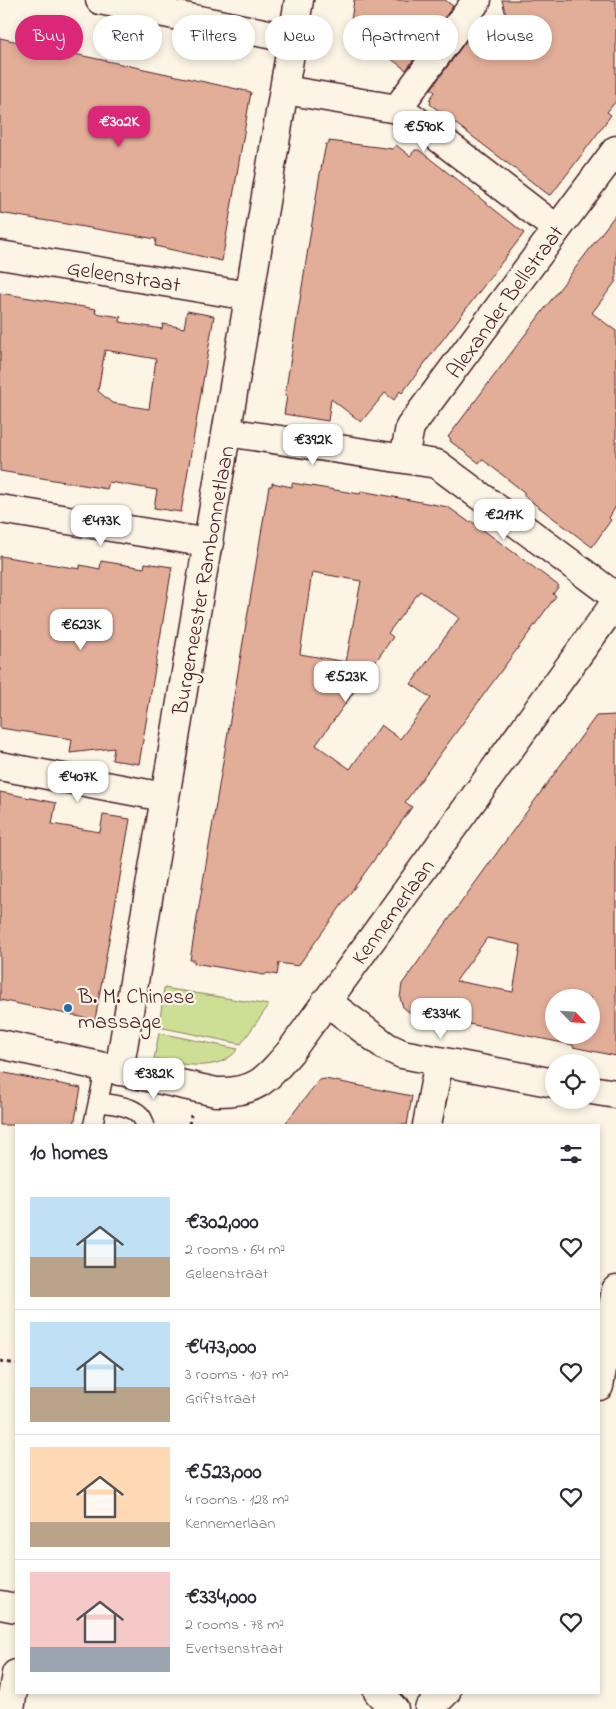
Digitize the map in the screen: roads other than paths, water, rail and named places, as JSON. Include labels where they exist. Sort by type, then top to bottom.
[{"type":"street","points":[[100,0],[265,33]]},
{"type":"street","points":[[297,15],[299,0]]},
{"type":"street","points":[[397,109],[477,0]]},
{"type":"street","name":"Burgemeester Rambonnetlaan","points":[[111,1069],[164,797],[209,543],[290,60]]},
{"type":"street","points":[[285,90],[397,109],[413,118],[557,228]]},
{"type":"street","name":"Alexander Bellstraat","points":[[404,458],[410,427],[616,150]]},
{"type":"street","name":"Geleenstraat","points":[[0,255],[249,296]]},
{"type":"street","points":[[227,432],[436,464],[616,597]]},
{"type":"street","points":[[0,509],[209,543]]},
{"type":"street","name":"Kennemerlaan","points":[[0,1044],[216,1092],[240,1092],[252,1088],[268,1078],[616,602]]},
{"type":"street","points":[[0,766],[164,797]]},
{"type":"street","points":[[326,1001],[388,1047],[402,1054],[545,1081]]},
{"type":"street","points":[[427,1124],[439,1061]]},
{"type":"street","points":[[600,1091],[616,1094]]},
{"type":"street","points":[[600,1380],[616,1290]]},
{"type":"street","points":[[0,1605],[15,1608]]},
{"type":"street","points":[[10,1709],[15,1680]]},
{"type":"street","points":[[380,1694],[394,1709]]},
{"type":"street","points":[[429,1709],[444,1694]]},
{"type":"lane","points":[[93,1124],[102,1084],[111,1069]]},
{"type":"lane","points":[[98,1102],[136,1110],[142,1116],[145,1124]]},
{"type":"place","name":"B. M. Chinese massage","points":[[68,1008]]}]
